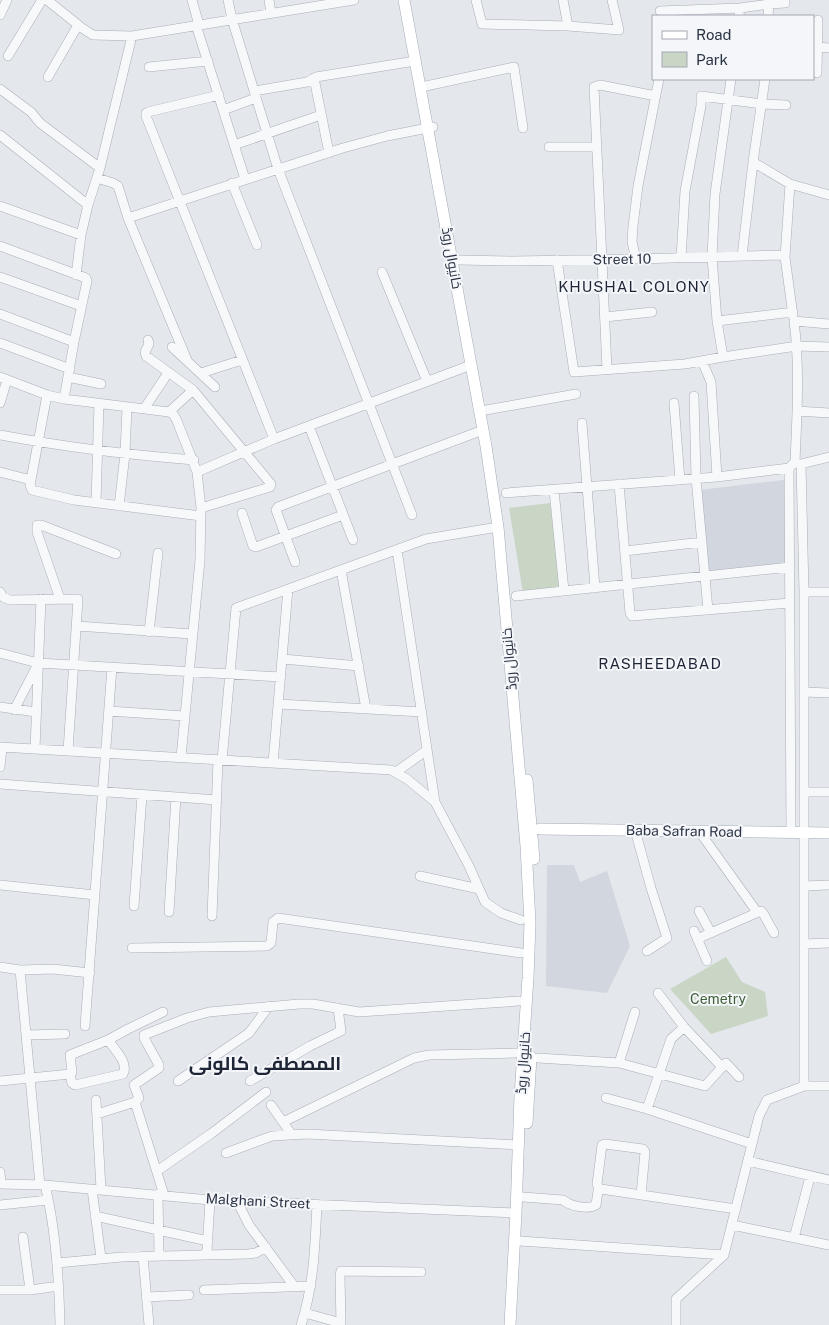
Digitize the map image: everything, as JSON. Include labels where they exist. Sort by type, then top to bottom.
[{"type":"main road","name":"خانیوال روڈ","points":[[404,0],[415,61],[458,260],[486,410],[501,512],[533,837],[536,882],[536,957],[516,1325]]},
{"type":"main road","name":"خانیوال روڈ","points":[[411,0],[426,86],[430,128],[483,430],[498,527],[526,846],[530,923],[510,1325]]},
{"type":"main road","name":"Baba Safran Road","points":[[540,829],[829,833]]},
{"type":"street","points":[[8,56],[42,0]]},
{"type":"street","points":[[47,0],[78,25],[97,36],[132,36],[271,13],[315,3],[354,0]]},
{"type":"street","points":[[192,0],[197,25],[245,179]]},
{"type":"street","points":[[228,0],[232,19],[278,169],[412,515]]},
{"type":"street","points":[[269,0],[271,13]]},
{"type":"street","points":[[476,0],[482,24],[568,26],[619,30],[612,0]]},
{"type":"street","points":[[563,0],[568,26]]},
{"type":"street","points":[[658,0],[660,14],[740,12],[769,4],[785,3],[785,0]]},
{"type":"street","points":[[0,15],[4,2]]},
{"type":"street","points":[[768,15],[769,4]]},
{"type":"street","points":[[817,73],[818,20]]},
{"type":"street","points":[[48,77],[78,25]]},
{"type":"street","points":[[76,275],[81,235],[88,205],[100,168],[132,36]]},
{"type":"street","points":[[817,47],[829,48]]},
{"type":"street","points":[[223,110],[255,95],[307,82],[314,78],[415,61]]},
{"type":"street","points":[[149,67],[208,62]]},
{"type":"street","points":[[426,86],[514,67],[523,128]]},
{"type":"street","points":[[314,78],[329,153]]},
{"type":"street","points":[[636,259],[632,242],[638,186],[660,80]]},
{"type":"street","points":[[723,357],[717,322],[712,257],[715,194],[731,80]]},
{"type":"street","points":[[742,256],[765,80]]},
{"type":"street","points":[[607,370],[594,87],[600,85],[656,96]]},
{"type":"street","points":[[0,89],[31,112],[40,124],[100,168]]},
{"type":"street","points":[[218,95],[146,113],[147,120],[274,440]]},
{"type":"street","points":[[681,258],[685,191],[701,106],[701,96],[762,104],[786,105]]},
{"type":"street","points":[[234,144],[322,115]]},
{"type":"street","points":[[128,218],[329,153],[387,136],[430,128]]},
{"type":"street","points":[[0,135],[88,205]]},
{"type":"street","points":[[548,147],[597,147]]},
{"type":"street","points":[[753,162],[790,184],[829,195]]},
{"type":"street","points":[[97,178],[118,186],[128,218],[187,360]]},
{"type":"street","points":[[232,183],[257,245]]},
{"type":"street","points":[[790,184],[785,256],[797,346],[797,411],[790,567],[791,832]]},
{"type":"street","points":[[0,206],[81,235]]},
{"type":"street","points":[[0,246],[87,280],[64,399]]},
{"type":"street","name":"Street 10","points":[[458,260],[785,256]]},
{"type":"street","points":[[558,260],[574,372],[685,364],[797,346],[829,347]]},
{"type":"street","points":[[382,272],[427,381]]},
{"type":"street","points":[[0,277],[81,306]]},
{"type":"street","points":[[605,317],[652,312]]},
{"type":"street","points":[[717,322],[793,312]]},
{"type":"street","points":[[0,314],[74,342]]},
{"type":"street","points":[[794,321],[829,324]]},
{"type":"street","points":[[47,394],[31,480],[30,489],[35,492],[119,506],[201,512],[271,486],[193,390],[146,356],[148,340]]},
{"type":"street","points":[[0,343],[69,373],[101,384]]},
{"type":"street","points":[[172,347],[216,387]]},
{"type":"street","points":[[201,374],[242,360]]},
{"type":"street","points":[[702,361],[711,382],[717,477]]},
{"type":"street","points":[[198,472],[309,426],[471,365]]},
{"type":"street","points":[[144,409],[168,373]]},
{"type":"street","points":[[0,403],[3,378],[64,399],[169,412],[174,415],[198,472],[201,512],[200,560],[181,758]]},
{"type":"street","points":[[169,412],[193,390]]},
{"type":"street","points":[[486,410],[576,394]]},
{"type":"street","points":[[694,396],[696,478],[708,610]]},
{"type":"street","points":[[96,503],[100,403]]},
{"type":"street","points":[[674,403],[680,480]]},
{"type":"street","points":[[119,506],[125,454],[127,407]]},
{"type":"street","points":[[797,411],[829,413]]},
{"type":"street","points":[[582,423],[595,588]]},
{"type":"street","points":[[309,426],[353,540]]},
{"type":"street","points":[[295,562],[276,508],[483,430]]},
{"type":"street","points":[[0,434],[37,442],[125,454],[194,460]]},
{"type":"street","points":[[506,493],[717,477],[795,465],[829,457]]},
{"type":"street","points":[[795,465],[804,592],[804,1086]]},
{"type":"street","points":[[0,472],[31,480]]},
{"type":"street","points":[[619,484],[627,584],[630,613],[632,616],[790,603]]},
{"type":"street","points":[[554,490],[564,591]]},
{"type":"street","points":[[242,513],[254,547],[343,515]]},
{"type":"street","points":[[60,599],[37,532],[37,525],[116,554]]},
{"type":"street","points":[[212,916],[220,760],[236,608],[426,540],[498,527]]},
{"type":"street","points":[[624,551],[702,542]]},
{"type":"street","points":[[397,550],[435,802],[469,866],[485,902],[491,907],[521,920]]},
{"type":"street","points":[[149,632],[158,553]]},
{"type":"street","points":[[516,596],[790,567]]},
{"type":"street","points":[[342,570],[366,709]]},
{"type":"street","points":[[273,763],[288,589]]},
{"type":"street","points":[[0,592],[3,597],[10,600],[41,598],[78,599],[68,751]]},
{"type":"street","points":[[804,592],[829,592]]},
{"type":"street","points":[[35,749],[41,598]]},
{"type":"street","points":[[77,626],[192,634]]},
{"type":"street","points":[[0,653],[38,663],[281,677]]},
{"type":"street","points":[[283,659],[359,666]]},
{"type":"street","points":[[14,710],[38,663]]},
{"type":"street","points":[[84,1026],[90,973],[94,895],[112,667]]},
{"type":"street","points":[[804,692],[829,693]]},
{"type":"street","points":[[278,704],[422,712]]},
{"type":"street","points":[[0,707],[36,712]]},
{"type":"street","points":[[108,711],[184,716]]},
{"type":"street","points":[[0,767],[1,747],[391,770],[407,779],[435,802]]},
{"type":"street","points":[[396,772],[427,750]]},
{"type":"street","points":[[0,784],[217,800]]},
{"type":"street","points":[[804,792],[829,792]]},
{"type":"street","points":[[134,906],[142,795]]},
{"type":"street","points":[[169,912],[176,797]]},
{"type":"street","points":[[635,830],[667,938],[647,951]]},
{"type":"street","points":[[699,831],[757,912]]},
{"type":"street","points":[[420,876],[479,889]]},
{"type":"street","points":[[0,885],[94,895]]},
{"type":"street","points":[[804,886],[829,885]]},
{"type":"street","points":[[699,911],[711,933]]},
{"type":"street","points":[[707,961],[696,935],[711,933],[761,911],[764,913],[774,933]]},
{"type":"street","points":[[132,948],[267,946],[271,943],[273,922],[278,918],[520,953]]},
{"type":"street","points":[[804,944],[829,943]]},
{"type":"street","points":[[0,967],[20,970],[53,968],[90,973]]},
{"type":"street","points":[[20,970],[42,1185],[48,1200],[57,1263],[60,1325]]},
{"type":"street","points":[[658,993],[684,1027],[722,1066]]},
{"type":"street","points":[[97,1114],[135,1102],[139,1098],[134,1085],[160,1067],[144,1035],[209,1012],[306,1004],[360,1012],[519,1001]]},
{"type":"street","points":[[178,1081],[249,1033],[269,1006]]},
{"type":"street","points":[[250,1081],[310,1046],[341,1031],[338,1008]]},
{"type":"street","points":[[108,1040],[125,1065],[125,1072],[75,1085],[72,1083],[70,1055],[108,1040],[163,1012]]},
{"type":"street","points":[[619,1063],[635,1012]]},
{"type":"street","points":[[646,1109],[671,1039],[684,1027]]},
{"type":"street","points":[[26,1035],[65,1034]]},
{"type":"street","points":[[283,1122],[414,1058],[516,1053]]},
{"type":"street","points":[[538,1058],[619,1063],[659,1072],[705,1086],[726,1063],[739,1077]]},
{"type":"street","points":[[0,1080],[70,1074]]},
{"type":"street","points":[[676,1325],[676,1299],[724,1254],[759,1116],[767,1100],[804,1086],[829,1086]]},
{"type":"street","points":[[157,1171],[212,1133],[266,1092]]},
{"type":"street","points":[[606,1098],[646,1109],[752,1144]]},
{"type":"street","points":[[96,1100],[95,1216],[101,1258]]},
{"type":"street","points":[[135,1102],[157,1171],[161,1194],[158,1230],[159,1256]]},
{"type":"street","points":[[271,1105],[292,1135]]},
{"type":"street","points":[[226,1153],[272,1136],[292,1135],[346,1135],[518,1146]]},
{"type":"street","points":[[523,1197],[563,1200],[568,1205],[591,1208],[596,1204],[599,1190],[597,1184],[603,1144],[642,1149],[645,1152],[641,1195]]},
{"type":"street","points":[[748,1161],[829,1180]]},
{"type":"street","points":[[0,1172],[1,1184]]},
{"type":"street","points":[[794,1238],[810,1177]]},
{"type":"street","name":"Malghani Street","points":[[1,1184],[96,1189],[210,1200],[516,1213]]},
{"type":"street","points":[[599,1190],[736,1209]]},
{"type":"street","points":[[0,1206],[48,1200]]},
{"type":"street","points":[[204,1256],[208,1241],[210,1200]]},
{"type":"street","points":[[237,1201],[249,1225],[294,1286]]},
{"type":"street","points":[[301,1325],[314,1266],[317,1204]]},
{"type":"street","points":[[95,1216],[208,1241]]},
{"type":"street","points":[[732,1225],[829,1245]]},
{"type":"street","points":[[23,1237],[30,1290]]},
{"type":"street","points":[[520,1242],[724,1254]]},
{"type":"street","points":[[57,1263],[143,1256],[248,1254],[256,1253],[266,1248]]},
{"type":"street","points":[[143,1256],[149,1325]]},
{"type":"street","points":[[305,1313],[341,1324],[341,1270],[421,1272]]},
{"type":"street","points":[[0,1290],[30,1290],[59,1286]]},
{"type":"street","points":[[204,1290],[311,1286]]},
{"type":"street","points":[[146,1297],[189,1296]]},
{"type":"shaded area","points":[[784,480],[788,571],[709,579],[699,490]]},
{"type":"shaded area","points":[[547,865],[574,865],[580,882],[607,871],[630,946],[607,993],[546,986]]},
{"type":"green space","points":[[550,503],[562,590],[523,593],[509,508]]},
{"type":"green space","name":"Cemetry","points":[[726,957],[742,982],[765,992],[768,1016],[711,1034],[670,989]]},
{"type":"district","name":"KHUSHAL COLONY","points":[[634,287]]},
{"type":"district","name":"RASHEEDABAD","points":[[660,664]]},
{"type":"district","name":"المصطفی کالونی","points":[[265,1063]]}]
